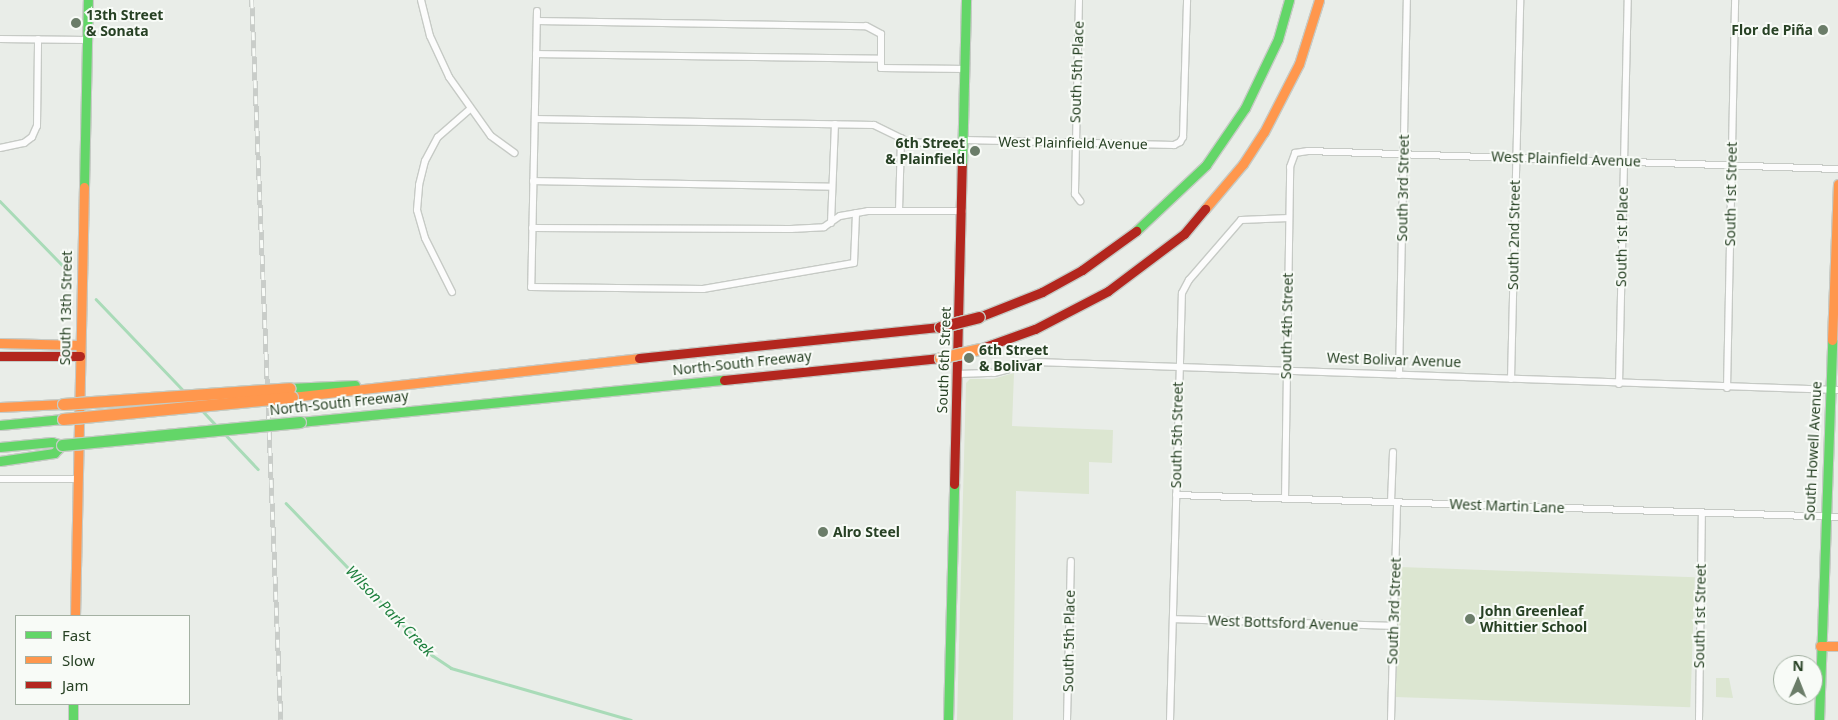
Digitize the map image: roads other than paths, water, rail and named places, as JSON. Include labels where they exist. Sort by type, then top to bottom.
[{"type":"main road","name":"South 13th Street","points":[[75,615],[88,0]]},
{"type":"main road","name":"South 6th Street","points":[[948,720],[965,143],[966,0]]},
{"type":"main road","name":"North-South Freeway","points":[[0,425],[290,392],[376,386],[940,327],[979,318],[1042,292],[1082,270],[1127,240],[1177,194],[1206,164],[1245,108],[1278,39],[1290,0]]},
{"type":"main road","name":"North-South Freeway","points":[[0,447],[52,442],[62,445],[940,358],[979,349],[1035,329],[1108,291],[1184,234],[1243,164],[1279,108],[1299,64],[1319,0]]},
{"type":"main road","name":"South Howell Avenue","points":[[1819,720],[1824,517],[1834,390],[1838,184]]},
{"type":"main road","points":[[0,343],[80,351]]},
{"type":"main road","points":[[25,344],[25,356]]},
{"type":"main road","points":[[0,356],[25,356],[80,351]]},
{"type":"main road","points":[[0,408],[290,392]]},
{"type":"main road","points":[[0,461],[54,452],[62,445]]},
{"type":"main road","points":[[1820,646],[1838,646]]},
{"type":"main road","points":[[73,705],[73,720]]},
{"type":"street","points":[[421,0],[430,36],[449,76],[470,109],[491,136],[514,153]]},
{"type":"street","name":"South 5th Place","points":[[1079,0],[1075,194],[1080,201]]},
{"type":"street","name":"West Plainfield Avenue","points":[[535,119],[874,125],[909,142],[1174,145],[1180,142],[1183,137],[1187,0]]},
{"type":"street","name":"South 3rd Street","points":[[1398,375],[1407,0]]},
{"type":"street","name":"South 2nd Street","points":[[1511,379],[1520,0]]},
{"type":"street","name":"South 1st Place","points":[[1619,384],[1628,0]]},
{"type":"street","name":"South 1st Street","points":[[1727,388],[1735,0]]},
{"type":"street","points":[[537,11],[532,287],[703,289],[854,263],[856,213]]},
{"type":"street","points":[[537,21],[866,26],[880,34],[881,68],[966,69]]},
{"type":"street","points":[[0,39],[86,40]]},
{"type":"street","points":[[0,148],[24,143],[32,137],[37,126],[38,39]]},
{"type":"street","points":[[536,54],[881,60]]},
{"type":"street","points":[[452,292],[425,238],[417,210],[418,185],[425,161],[438,137],[470,109]]},
{"type":"street","points":[[831,223],[835,124]]},
{"type":"street","points":[[899,211],[901,138]]},
{"type":"street","name":"West Plainfield Avenue","points":[[1295,153],[1308,151],[1838,169]]},
{"type":"street","name":"South 4th Street","points":[[1285,499],[1288,218],[1290,162],[1295,153]]},
{"type":"street","points":[[533,181],[832,187]]},
{"type":"street","points":[[532,228],[727,230],[824,227],[840,216],[856,213],[963,211]]},
{"type":"street","name":"South 5th Street","points":[[1170,720],[1181,298],[1189,280],[1241,220],[1288,218]]},
{"type":"street","name":"West Bolivar Avenue","points":[[958,374],[988,374],[1036,362],[1727,388],[1834,390]]},
{"type":"street","name":"South 3rd Street","points":[[1391,720],[1394,626],[1393,452]]},
{"type":"street","points":[[0,479],[77,479]]},
{"type":"street","name":"West Martin Lane","points":[[1176,495],[1838,517]]},
{"type":"street","name":"South 1st Street","points":[[1699,720],[1702,513]]},
{"type":"street","name":"South 5th Place","points":[[1068,720],[1071,561]]},
{"type":"street","name":"West Bottsford Avenue","points":[[1173,619],[1394,626]]},
{"type":"waterway","name":"Wilson Park Creek","points":[[0,201],[69,272]]},
{"type":"waterway","name":"Wilson Park Creek","points":[[96,299],[185,392]]},
{"type":"waterway","name":"Wilson Park Creek","points":[[201,409],[217,426]]},
{"type":"waterway","name":"Wilson Park Creek","points":[[225,434],[258,469]]},
{"type":"waterway","name":"Wilson Park Creek","points":[[286,503],[432,655],[451,668],[631,720]]},
{"type":"railway","points":[[252,0],[281,720]]},
{"type":"place","name":"13th Street & Sonata","points":[[76,23]]},
{"type":"place","name":"Flor de Piña","points":[[1823,30]]},
{"type":"place","name":"6th Street & Plainfield","points":[[975,151]]},
{"type":"place","name":"6th Street & Bolivar","points":[[969,358]]},
{"type":"place","name":"Alro Steel","points":[[823,532]]},
{"type":"place","name":"John Greenleaf Whittier School","points":[[1470,619]]}]
